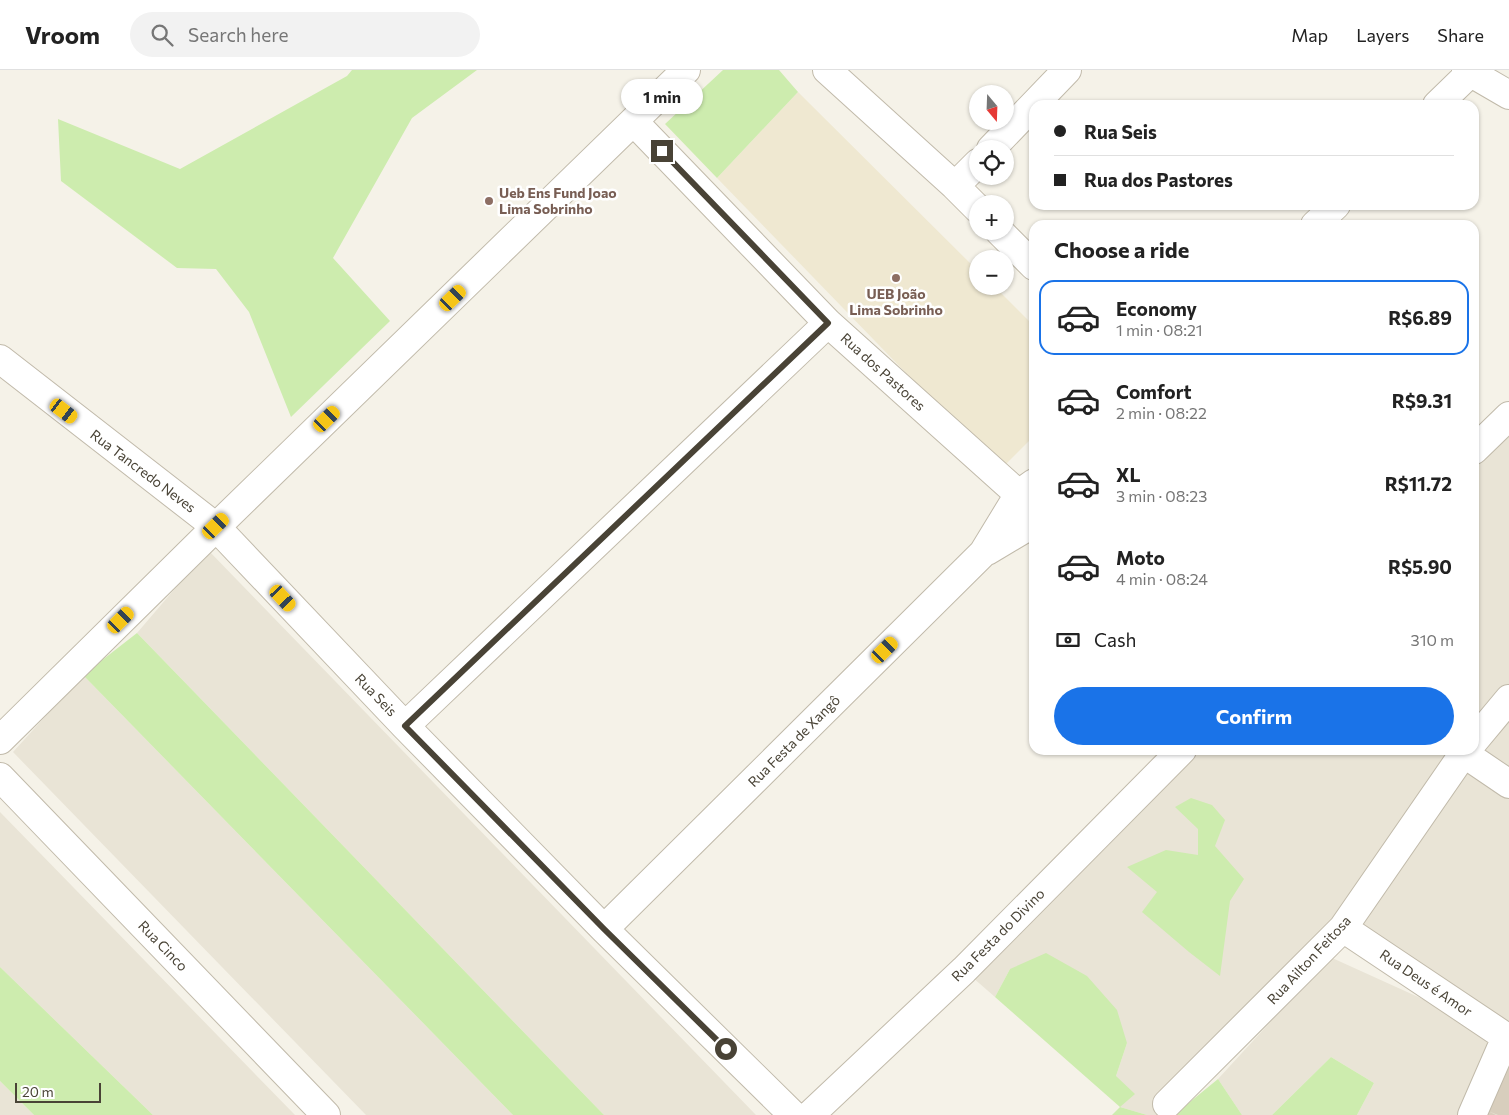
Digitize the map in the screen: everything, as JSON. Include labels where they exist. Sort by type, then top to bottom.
[{"type":"street","points":[[0,740],[216,526],[686,70]]},
{"type":"street","points":[[827,70],[969,200]]},
{"type":"street","points":[[1038,100],[1067,70]]},
{"type":"street","points":[[1442,100],[1468,71],[1509,95]]},
{"type":"street","points":[[1000,140],[1029,110]]},
{"type":"street","name":"Rua dos Pastores","points":[[634,122],[828,323],[1029,495]]},
{"type":"street","points":[[955,186],[969,172]]},
{"type":"street","points":[[1320,220],[1331,210]]},
{"type":"street","points":[[1008,240],[1029,261]]},
{"type":"street","points":[[405,726],[828,323]]},
{"type":"street","name":"Rua Tancredo Neves","points":[[0,360],[216,526]]},
{"type":"street","points":[[1479,445],[1509,416]]},
{"type":"street","name":"Rua Festa de Xangô","points":[[604,929],[984,553],[1029,495]]},
{"type":"street","name":"Rua Seis","points":[[216,526],[405,726],[604,929],[793,1115]]},
{"type":"street","name":"Rua Festa de Xangô","points":[[984,553],[1029,526]]},
{"type":"street","name":"Rua Ailton Feitosa","points":[[1479,733],[1509,699]]},
{"type":"street","name":"Rua Festa do Divino","points":[[810,1115],[964,970],[1177,755]]},
{"type":"street","name":"Rua Ailton Feitosa","points":[[1167,1104],[1343,928],[1461,755]]},
{"type":"street","points":[[1473,755],[1509,784]]},
{"type":"street","name":"Rua Cinco","points":[[0,777],[326,1115]]},
{"type":"street","name":"Rua Deus é Amor","points":[[1343,928],[1508,1038]]},
{"type":"street","points":[[1472,1115],[1508,1038]]},
{"type":"shaded area","name":"UEB João Lima Sobrinho","points":[[798,92],[969,262],[969,295],[1003,295],[1029,321],[1029,441],[1000,470],[717,178]]},
{"type":"shaded area","points":[[1509,423],[1509,1115],[1357,1115],[1374,1083],[1331,1057],[1272,1115],[1242,1115],[1218,1079],[1330,957],[1502,1035],[1343,928],[1167,1115],[1147,1115],[1120,1107],[1116,1076],[1127,1043],[1010,969],[995,997],[964,970],[1177,755],[1479,755],[1479,453]]},
{"type":"shaded area","points":[[208,550],[756,1115],[604,1115],[137,633]]},
{"type":"shaded area","points":[[83,675],[513,1115],[366,1115],[13,752]]},
{"type":"shaded area","points":[[0,812],[295,1115],[153,1115],[0,967]]},
{"type":"shaded area","points":[[0,1081],[34,1115],[0,1115]]},
{"type":"green space","points":[[352,70],[477,70],[412,118],[333,258],[390,321],[291,417],[249,312],[216,269],[177,268],[61,181],[58,119],[180,169],[347,76]]},
{"type":"green space","points":[[723,70],[779,70],[798,92],[717,178],[665,124]]},
{"type":"green space","points":[[137,633],[604,1115],[513,1115],[83,675]]},
{"type":"green space","points":[[1191,798],[1212,805],[1225,820],[1215,846],[1244,879],[1230,901],[1220,976],[1142,912],[1157,892],[1127,867],[1166,850],[1198,855],[1198,829],[1175,807]]},
{"type":"green space","points":[[1046,953],[1087,976],[1117,1010],[1127,1043],[1116,1076],[1135,1094],[1120,1107],[995,997],[1010,969]]},
{"type":"green space","points":[[0,967],[153,1115],[34,1115],[0,1081]]},
{"type":"green space","points":[[1331,1057],[1374,1083],[1357,1115],[1272,1115]]},
{"type":"green space","points":[[1218,1079],[1242,1115],[1174,1115]]},
{"type":"green space","points":[[1120,1107],[1147,1115],[1112,1115]]},
{"type":"building","points":[[1509,1049],[1509,1115],[1498,1115],[1488,1111],[1496,1115],[1479,1115]]},
{"type":"place","name":"Ueb Ens Fund Joao Lima Sobrinho","points":[[489,201]]},
{"type":"place","name":"UEB João Lima Sobrinho","points":[[896,278]]},
{"type":"route","points":[[662,151],[828,323],[405,726],[604,929],[726,1049]]}]
